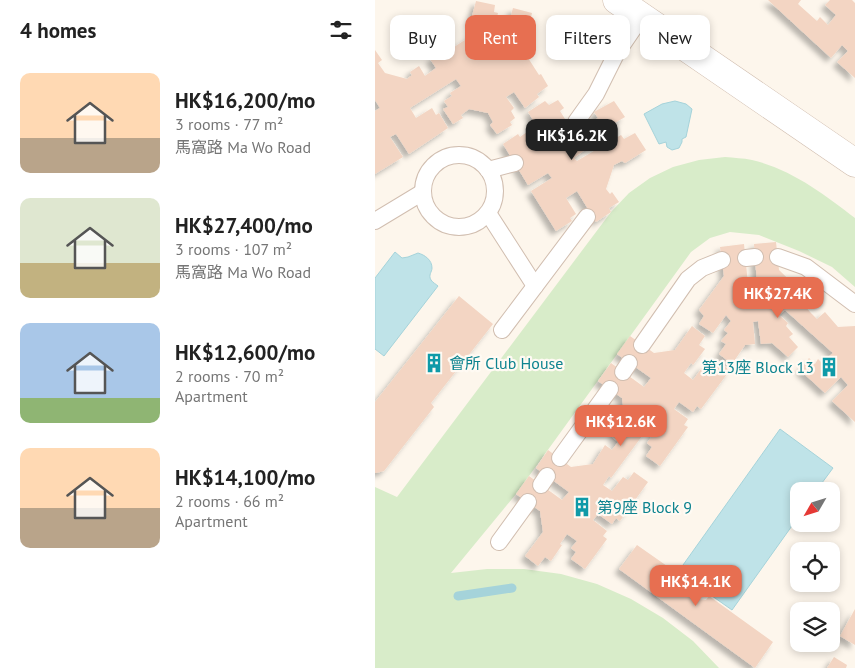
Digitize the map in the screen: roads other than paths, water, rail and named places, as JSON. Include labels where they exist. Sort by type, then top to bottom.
[{"type":"street","points":[[617,0],[640,15]]},
{"type":"street","points":[[705,60],[855,163]]},
{"type":"lane","points":[[576,122],[596,94],[616,54],[640,18]]},
{"type":"lane","points":[[453,156],[467,156],[479,162],[488,170],[494,184],[494,200],[488,213],[477,223],[462,228],[447,226],[434,218],[426,205],[423,192],[425,180],[431,168],[441,160],[453,156]]},
{"type":"lane","points":[[488,170],[515,163]]},
{"type":"lane","points":[[375,221],[423,192]]},
{"type":"lane","points":[[488,213],[535,286]]},
{"type":"lane","points":[[502,330],[587,217]]},
{"type":"lane","points":[[778,257],[806,267],[855,304]]},
{"type":"lane","points":[[642,345],[688,279],[702,268],[722,260]]},
{"type":"lane","points":[[560,458],[610,389]]},
{"type":"lane","points":[[499,542],[528,502]]},
{"type":"water","points":[[675,101],[686,104],[692,109],[686,137],[682,139],[679,148],[672,150],[667,147],[666,142],[659,144],[644,114],[662,104]]},
{"type":"water","points":[[395,252],[402,258],[418,253],[426,257],[432,265],[430,278],[438,286],[384,356],[375,349],[375,278]]},
{"type":"water","points":[[780,429],[833,468],[823,482],[790,482],[790,529],[732,610],[678,572]]},
{"type":"waterway","points":[[458,596],[512,588]]},
{"type":"place","name":"會所 Club House","points":[[434,363]]},
{"type":"place","name":"第13座 Block 13","points":[[829,367]]},
{"type":"place","name":"第9座 Block 9","points":[[582,507]]}]
